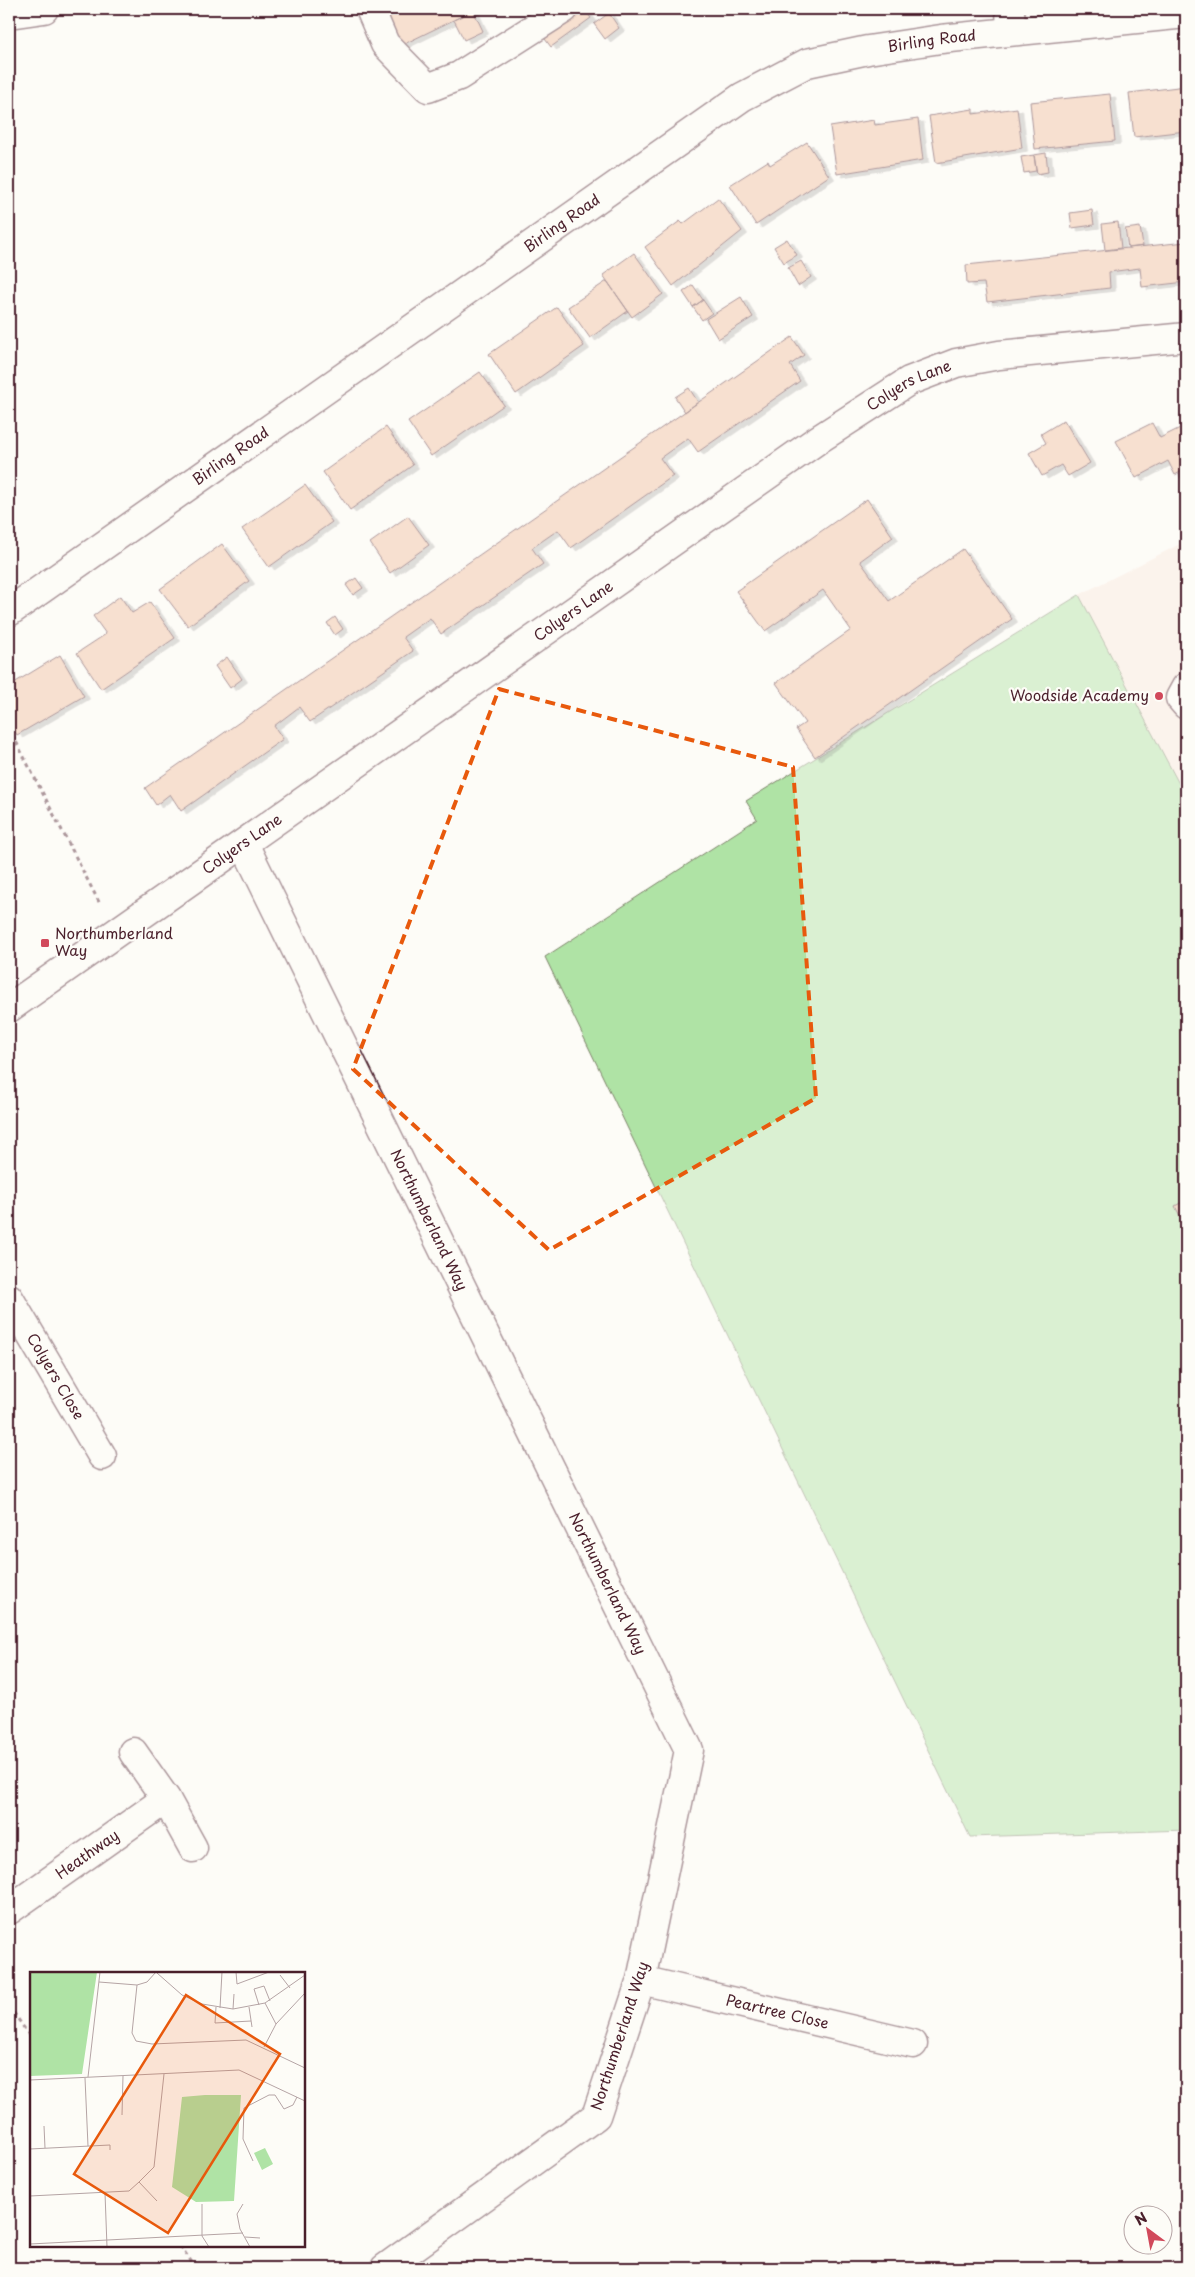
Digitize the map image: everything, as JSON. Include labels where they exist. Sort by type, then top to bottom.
[{"type":"street","points":[[9,14],[44,9]]},
{"type":"street","points":[[370,9],[385,44],[428,88],[459,76],[564,9]]},
{"type":"street","name":"Birling Road","points":[[9,612],[742,96],[807,64],[1011,20],[1186,14]]},
{"type":"street","name":"Colyers Lane","points":[[9,1008],[816,441],[909,381],[956,363],[999,355],[1186,337]]},
{"type":"street","points":[[1186,687],[1180,698],[1186,705]]},
{"type":"street","name":"Northumberland Way","points":[[244,844],[689,1750],[641,1980],[596,2116],[385,2268]]},
{"type":"street","name":"Colyers Close","points":[[9,1298],[102,1456]]},
{"type":"street","points":[[133,1752],[166,1799],[193,1848]]},
{"type":"street","name":"Heathway","points":[[9,1910],[166,1799]]},
{"type":"street","name":"Peartree Close","points":[[641,1980],[913,2044]]},
{"type":"path","points":[[9,728],[115,933]]},
{"type":"path","points":[[9,2006],[30,2037]]},
{"type":"path","points":[[181,2247],[196,2268]]},
{"type":"highlighted area","points":[[499,689],[793,767],[816,1098],[549,1250],[353,1069]]},
{"type":"shaded area","name":"Woodside Academy","points":[[1186,541],[1186,797],[1079,595]]},
{"type":"green space","points":[[1079,595],[1186,797],[1186,1830],[970,1837],[545,957],[757,819],[746,801]]},
{"type":"building","points":[[379,9],[476,9],[396,48]]},
{"type":"building","points":[[579,9],[584,9],[591,18],[551,47],[542,35]]},
{"type":"building","points":[[473,10],[483,31],[464,40],[454,20]]},
{"type":"building","points":[[609,13],[619,28],[605,39],[594,24]]},
{"type":"building","points":[[1186,86],[1186,131],[1134,137],[1129,93]]},
{"type":"building","points":[[1110,94],[1115,141],[1035,149],[1030,102]]},
{"type":"building","points":[[1017,108],[1022,148],[936,163],[929,116],[973,109],[973,114]]},
{"type":"building","points":[[918,119],[923,160],[837,174],[830,127],[874,120],[875,125]]},
{"type":"building","points":[[807,142],[829,176],[756,225],[730,185],[768,161],[770,165]]},
{"type":"building","points":[[1046,153],[1048,172],[1037,174],[1034,155]]},
{"type":"building","points":[[1034,155],[1036,171],[1024,173],[1021,157]]},
{"type":"building","points":[[718,198],[742,231],[673,286],[645,247],[680,221],[683,224]]},
{"type":"building","points":[[1186,204],[1186,224],[1182,224],[1180,205]]},
{"type":"building","points":[[1092,210],[1094,225],[1072,228],[1070,213]]},
{"type":"building","points":[[1118,222],[1121,248],[1105,250],[1102,224]]},
{"type":"building","points":[[1140,227],[1143,246],[1128,248],[1125,229]]},
{"type":"building","points":[[787,239],[797,255],[784,263],[774,247]]},
{"type":"building","points":[[1186,242],[1186,282],[1142,287],[1140,268],[1109,272],[1110,288],[987,302],[984,283],[967,284],[966,265]]},
{"type":"building","points":[[634,253],[663,294],[632,317],[603,275]]},
{"type":"building","points":[[801,261],[811,277],[798,286],[788,268]]},
{"type":"building","points":[[607,281],[628,311],[590,338],[568,307]]},
{"type":"building","points":[[693,285],[703,300],[693,307],[683,292]]},
{"type":"building","points":[[741,297],[753,317],[718,339],[706,319]]},
{"type":"building","points":[[703,300],[712,313],[702,320],[693,307]]},
{"type":"building","points":[[557,307],[584,346],[516,394],[489,354]]},
{"type":"building","points":[[792,337],[804,355],[790,365],[800,381],[698,452],[688,438],[660,458],[673,476],[571,548],[558,530],[532,548],[543,564],[441,634],[430,618],[403,637],[413,651],[310,722],[299,707],[274,726],[283,739],[181,811],[170,794],[156,805],[145,788]]},
{"type":"building","points":[[480,372],[504,405],[431,456],[408,422]]},
{"type":"building","points":[[689,388],[698,402],[685,412],[675,397]]},
{"type":"building","points":[[1064,420],[1090,463],[1068,476],[1061,465],[1042,476],[1029,453],[1046,443],[1041,434]]},
{"type":"building","points":[[1152,423],[1160,438],[1186,425],[1186,469],[1175,475],[1168,461],[1136,478],[1116,441]]},
{"type":"building","points":[[386,427],[413,465],[350,510],[323,472]]},
{"type":"building","points":[[305,485],[332,522],[269,567],[242,529]]},
{"type":"building","points":[[867,499],[893,537],[860,561],[889,601],[963,549],[1012,619],[815,757],[796,729],[805,723],[776,683],[851,630],[823,590],[765,631],[736,591]]},
{"type":"building","points":[[408,516],[429,545],[390,573],[370,543]]},
{"type":"building","points":[[222,544],[249,581],[188,626],[160,589]]},
{"type":"building","points":[[356,578],[363,588],[353,595],[346,585]]},
{"type":"building","points":[[120,596],[132,613],[150,602],[175,638],[101,689],[77,653],[106,634],[93,616]]},
{"type":"building","points":[[335,617],[343,629],[335,635],[327,623]]},
{"type":"building","points":[[60,655],[84,696],[17,735],[9,721],[9,686]]},
{"type":"building","points":[[227,657],[242,679],[230,688],[215,666]]},
{"type":"building","points":[[1186,1200],[1186,1225],[1185,1226],[1175,1206]]},
{"type":"place","name":"Woodside Academy","points":[[1159,696]]},
{"type":"place","name":"Northumberland Way","points":[[45,943]]}]
